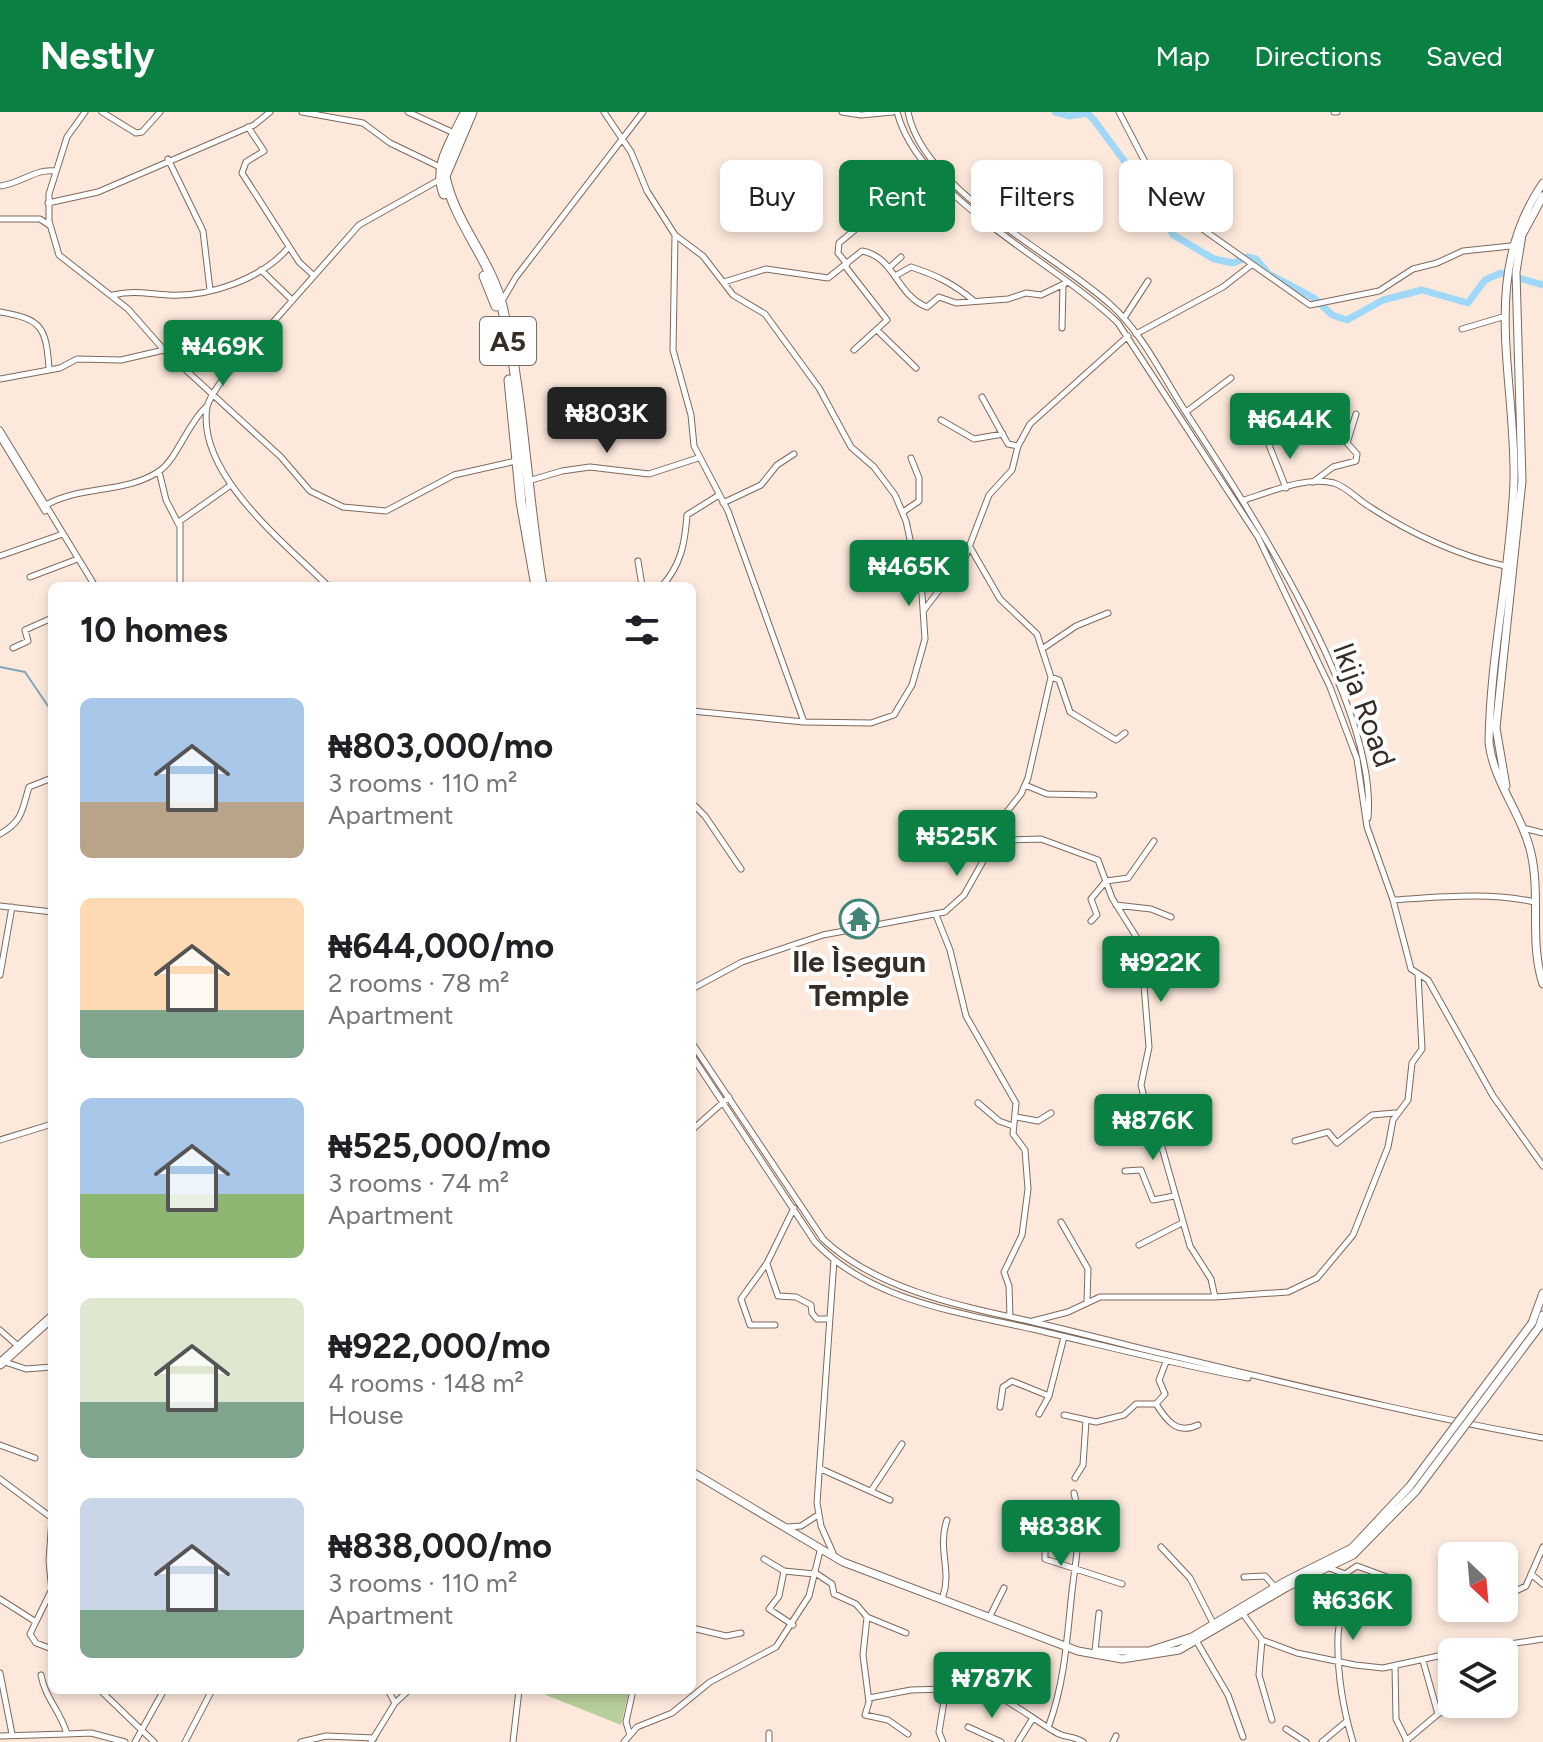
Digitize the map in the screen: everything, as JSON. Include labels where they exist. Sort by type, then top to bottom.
[{"type":"highway","name":"A5","points":[[465,112],[440,167],[439,180],[495,304],[511,390],[517,461],[535,582]]},
{"type":"highway","name":"A5","points":[[472,112],[445,176],[501,302],[522,425],[525,482],[541,582]]},
{"type":"highway","points":[[3,1366],[19,1346],[48,1321]]},
{"type":"highway","points":[[3,1366],[48,1327]]},
{"type":"main road","points":[[1543,183],[1525,209],[1511,246],[1522,481],[1496,728],[1504,781],[1527,829],[1537,865],[1543,974]]},
{"type":"main road","points":[[1542,200],[1522,235],[1506,285],[1514,480],[1489,743],[1492,764],[1529,845],[1536,946],[1543,984]]},
{"type":"main road","points":[[1536,1325],[1543,1293]]},
{"type":"main road","points":[[1241,1611],[1359,1551],[1413,1488],[1543,1315]]},
{"type":"main road","points":[[696,1472],[833,1553],[1067,1644],[1095,1651],[1134,1653],[1161,1649],[1215,1628]]},
{"type":"main road","points":[[696,1473],[820,1551],[1102,1657],[1135,1659],[1163,1655],[1197,1642],[1275,1587],[1327,1566]]},
{"type":"street","points":[[85,112],[67,137],[48,203],[49,225],[61,259],[112,295],[211,397],[275,451],[310,491],[354,509],[393,510],[454,475],[517,461]]},
{"type":"street","points":[[102,112],[136,133],[142,132],[160,112]]},
{"type":"street","points":[[48,203],[98,192],[168,159],[248,127],[270,112]]},
{"type":"street","points":[[302,112],[363,123],[390,143],[440,167]]},
{"type":"street","points":[[408,112],[455,134]]},
{"type":"street","points":[[604,112],[637,163],[647,191],[675,235],[697,249],[733,295],[761,309],[780,338],[809,372],[851,447],[888,485],[903,512],[924,611],[925,639],[918,668],[905,700],[894,715],[871,723],[804,722],[696,711]]},
{"type":"street","points":[[516,277],[643,112]]},
{"type":"street","points":[[842,112],[861,115],[895,112]]},
{"type":"street","name":"Ikija Road","points":[[895,112],[914,152],[932,171],[982,217],[1066,283],[1100,305],[1128,336],[1265,550],[1330,687],[1352,744],[1367,827]]},
{"type":"street","name":"Ikija Road","points":[[908,112],[917,140],[936,166],[992,215],[1110,304],[1124,318],[1244,500],[1269,542],[1319,643],[1360,742],[1370,792],[1367,827]]},
{"type":"street","points":[[1119,112],[1167,204],[1306,303],[1321,305],[1379,291],[1413,269],[1437,263],[1463,251],[1511,246]]},
{"type":"street","points":[[248,127],[264,151],[246,162],[242,173],[290,244],[289,247],[312,274]]},
{"type":"street","points":[[168,159],[203,231],[210,290]]},
{"type":"street","points":[[0,186],[18,183],[43,169],[55,171]]},
{"type":"street","points":[[46,505],[80,491],[127,486],[159,471],[194,418],[207,407],[211,397],[312,274],[363,222],[439,180]]},
{"type":"street","points":[[35,219],[48,211]]},
{"type":"street","points":[[0,219],[35,219],[49,225]]},
{"type":"street","points":[[852,232],[839,243],[838,253],[887,319],[878,331],[854,350]]},
{"type":"street","points":[[675,235],[673,350],[691,415],[698,458],[723,503],[804,722]]},
{"type":"street","points":[[112,295],[139,291],[174,295],[231,285],[261,270],[289,247]]},
{"type":"street","points":[[724,282],[766,269],[828,278],[862,251],[874,254],[890,267],[907,296],[925,306],[939,297],[956,303],[1008,299],[1026,293],[1041,295],[1066,283]]},
{"type":"street","points":[[890,267],[901,257]]},
{"type":"street","points":[[1136,334],[1216,291],[1245,262]]},
{"type":"street","points":[[895,276],[911,267],[930,273],[950,281],[975,302]]},
{"type":"street","points":[[261,270],[291,299]]},
{"type":"street","name":"A5","points":[[494,284],[506,284],[516,277]]},
{"type":"street","name":"A5","points":[[501,302],[516,277]]},
{"type":"street","points":[[1124,318],[1148,281]]},
{"type":"street","points":[[1062,328],[1066,283]]},
{"type":"street","points":[[0,312],[30,317],[37,323],[47,339],[49,368]]},
{"type":"street","points":[[1462,329],[1506,316]]},
{"type":"street","points":[[878,331],[916,368]]},
{"type":"street","points":[[924,611],[970,547],[989,495],[1015,465],[1018,446],[1030,424],[1128,336]]},
{"type":"street","points":[[0,379],[82,358],[113,361],[181,348],[190,352],[243,341],[254,343]]},
{"type":"street","points":[[1186,412],[1231,378]]},
{"type":"street","points":[[982,397],[1008,444],[1018,446]]},
{"type":"street","points":[[207,407],[214,454],[231,485],[324,582]]},
{"type":"street","points":[[1312,482],[1333,467],[1356,461],[1357,454],[1347,443],[1356,414]]},
{"type":"street","points":[[941,420],[974,439],[1003,434]]},
{"type":"street","points":[[0,430],[88,582]]},
{"type":"street","points":[[0,437],[88,582]]},
{"type":"street","points":[[1269,445],[1278,475],[1286,488]]},
{"type":"street","points":[[723,503],[761,485],[777,465],[794,454]]},
{"type":"street","points":[[525,482],[577,468],[649,474],[698,458]]},
{"type":"street","points":[[903,512],[919,501],[919,478],[911,458]]},
{"type":"street","points":[[159,471],[166,500],[179,525],[180,582]]},
{"type":"street","points":[[1244,500],[1312,482],[1336,484],[1370,508],[1412,530],[1475,559],[1505,566]]},
{"type":"street","points":[[179,525],[186,515],[231,485]]},
{"type":"street","points":[[665,582],[675,570],[685,544],[687,515],[719,495]]},
{"type":"street","points":[[0,556],[60,535]]},
{"type":"street","points":[[696,987],[742,962],[823,935],[893,919],[936,915],[955,906],[987,852],[998,823],[1025,785],[1051,677],[1037,634],[993,589],[970,547]]},
{"type":"street","points":[[30,577],[75,560]]},
{"type":"street","points":[[638,561],[641,582]]},
{"type":"street","points":[[1042,649],[1076,626],[1108,613]]},
{"type":"street","points":[[13,648],[28,641],[25,630],[48,620]]},
{"type":"street","points":[[1051,677],[1059,680],[1070,712],[1116,740],[1125,733]]},
{"type":"street","points":[[0,834],[16,826],[22,817],[29,787],[48,780]]},
{"type":"street","points":[[1025,785],[1047,794],[1070,792],[1094,795]]},
{"type":"street","points":[[696,807],[741,869]]},
{"type":"street","points":[[1030,1321],[1068,1312],[1100,1297],[1215,1297],[1288,1292],[1305,1286],[1324,1271],[1353,1235],[1388,1147],[1396,1113],[1408,1100],[1412,1063],[1422,1049],[1419,975],[1411,969],[1393,900],[1367,827]]},
{"type":"street","points":[[1527,829],[1543,833]]},
{"type":"street","points":[[987,852],[1008,840],[1054,841],[1066,850],[1098,859],[1116,905],[1137,938],[1149,1047],[1142,1090],[1159,1137],[1190,1246],[1211,1279],[1215,1297]]},
{"type":"street","points":[[1091,921],[1097,915],[1091,899],[1106,881],[1128,878],[1154,841]]},
{"type":"street","points":[[1393,900],[1454,899],[1488,894],[1535,902]]},
{"type":"street","points":[[1116,905],[1151,909],[1171,917]]},
{"type":"street","points":[[0,906],[48,912]]},
{"type":"street","points":[[0,975],[12,907]]},
{"type":"street","points":[[936,915],[950,950],[966,1016],[1011,1093],[1016,1117],[1013,1134],[1025,1150],[1028,1189],[1022,1235],[1004,1272],[1009,1283],[1010,1317]]},
{"type":"street","points":[[1411,969],[1428,980],[1493,1096],[1543,1166]]},
{"type":"street","points":[[696,1049],[814,1230],[844,1257],[949,1305],[993,1318],[1166,1362],[1296,1387]]},
{"type":"street","points":[[696,1062],[815,1242],[834,1260],[880,1285],[950,1312],[1030,1321],[1325,1394],[1543,1438]]},
{"type":"street","points":[[696,1127],[729,1097]]},
{"type":"street","points":[[978,1103],[999,1121],[1013,1126]]},
{"type":"street","points":[[1016,1117],[1038,1121],[1051,1113]]},
{"type":"street","points":[[1295,1141],[1328,1132],[1337,1143],[1372,1115],[1396,1113]]},
{"type":"street","points":[[0,1140],[48,1125]]},
{"type":"street","points":[[1125,1171],[1141,1170],[1153,1200],[1174,1196]]},
{"type":"street","points":[[775,1325],[750,1325],[741,1299],[767,1263],[794,1208]]},
{"type":"street","points":[[1061,1222],[1088,1269],[1087,1301]]},
{"type":"street","points":[[1139,1245],[1182,1223]]},
{"type":"street","points":[[833,1553],[818,1515],[834,1260]]},
{"type":"street","points":[[767,1263],[778,1296],[796,1297],[811,1305],[817,1319],[828,1319]]},
{"type":"street","points":[[0,1330],[19,1346]]},
{"type":"street","points":[[1039,1414],[1049,1396],[1064,1337]]},
{"type":"street","points":[[1064,1415],[1086,1421],[1124,1415],[1136,1404],[1156,1404],[1165,1394],[1159,1380],[1166,1362]]},
{"type":"street","points":[[3,1366],[48,1367]]},
{"type":"street","points":[[1000,1407],[1006,1382],[1026,1385],[1049,1396]]},
{"type":"street","points":[[1156,1404],[1176,1428],[1188,1430],[1198,1425]]},
{"type":"street","points":[[1075,1478],[1083,1465],[1086,1421]]},
{"type":"street","points":[[871,1491],[902,1444]]},
{"type":"street","points":[[0,1445],[35,1458]]},
{"type":"street","points":[[821,1469],[890,1500]]},
{"type":"street","points":[[0,1479],[48,1515]]},
{"type":"street","points":[[1049,1725],[1061,1693],[1076,1567],[1080,1524],[1074,1493]]},
{"type":"street","points":[[784,1526],[801,1526],[818,1515]]},
{"type":"street","points":[[943,1596],[947,1576],[941,1543],[947,1520]]},
{"type":"street","points":[[1045,1542],[1045,1559],[1122,1584]]},
{"type":"street","points":[[1161,1547],[1190,1578],[1215,1628]]},
{"type":"street","points":[[1518,1590],[1526,1586],[1543,1549]]},
{"type":"street","points":[[696,1693],[710,1682],[776,1647],[809,1596],[820,1551]]},
{"type":"street","points":[[764,1559],[784,1571],[814,1573],[832,1584],[834,1594],[856,1604],[867,1617],[906,1633]]},
{"type":"street","points":[[1327,1566],[1345,1574]]},
{"type":"street","points":[[1345,1574],[1357,1566],[1395,1580]]},
{"type":"street","points":[[784,1571],[779,1596],[769,1609],[793,1625]]},
{"type":"street","points":[[1345,1574],[1339,1661],[1353,1742]]},
{"type":"street","points":[[1531,1574],[1543,1584]]},
{"type":"street","points":[[1244,1577],[1265,1576],[1275,1587]]},
{"type":"street","points":[[1373,1586],[1378,1576]]},
{"type":"street","points":[[991,1614],[1004,1588]]},
{"type":"street","points":[[48,1599],[30,1634],[36,1643],[48,1648]]},
{"type":"street","points":[[0,1600],[36,1622]]},
{"type":"street","points":[[1241,1611],[1262,1640],[1297,1653],[1368,1667],[1395,1666],[1438,1657]]},
{"type":"street","points":[[1095,1651],[1099,1613]]},
{"type":"street","points":[[867,1617],[863,1655],[869,1698],[865,1715],[888,1720],[908,1734]]},
{"type":"street","points":[[696,1629],[726,1636],[741,1633]]},
{"type":"street","points":[[1518,1643],[1543,1639]]},
{"type":"street","points":[[1262,1640],[1259,1675],[1272,1720]]},
{"type":"street","points":[[1197,1642],[1228,1695],[1243,1737]]},
{"type":"street","points":[[1395,1666],[1396,1719],[1406,1741],[1438,1714],[1423,1661]]},
{"type":"street","points":[[0,1673],[12,1734]]},
{"type":"street","points":[[41,1675],[45,1695],[62,1716],[67,1734]]},
{"type":"street","points":[[869,1698],[911,1690],[946,1689],[956,1684],[992,1693],[1049,1725],[1066,1739],[1083,1742]]},
{"type":"street","points":[[943,1742],[939,1732],[946,1689]]},
{"type":"street","points":[[104,1694],[154,1742]]},
{"type":"street","points":[[135,1742],[162,1694]]},
{"type":"street","points":[[185,1742],[210,1694]]},
{"type":"street","points":[[390,1694],[395,1703]]},
{"type":"street","points":[[301,1742],[326,1736],[372,1740],[395,1703],[405,1694]]},
{"type":"street","points":[[513,1742],[519,1694]]},
{"type":"street","points":[[629,1732],[626,1722],[632,1694]]},
{"type":"street","points":[[624,1742],[629,1732],[672,1713],[695,1694]]},
{"type":"street","points":[[1018,1742],[1033,1718]]},
{"type":"street","points":[[1322,1742],[1347,1721]]},
{"type":"street","points":[[968,1727],[1001,1742]]},
{"type":"street","points":[[1286,1729],[1306,1742]]},
{"type":"street","points":[[0,1736],[91,1733],[125,1742]]},
{"type":"street","points":[[769,1733],[769,1742]]},
{"type":"green space","points":[[546,1694],[628,1694],[621,1725]]},
{"type":"waterway","points":[[1055,112],[1069,116],[1087,113],[1094,120],[1162,212],[1173,235],[1214,259],[1233,263],[1247,257],[1256,259],[1269,274],[1314,298],[1332,315],[1347,320],[1383,300],[1422,290],[1468,303],[1485,280],[1501,273],[1543,285]]},
{"type":"waterway","points":[[0,667],[25,672],[48,706]]},
{"type":"place","name":"Ile Ìṣegun Temple","points":[[859,919]]}]
